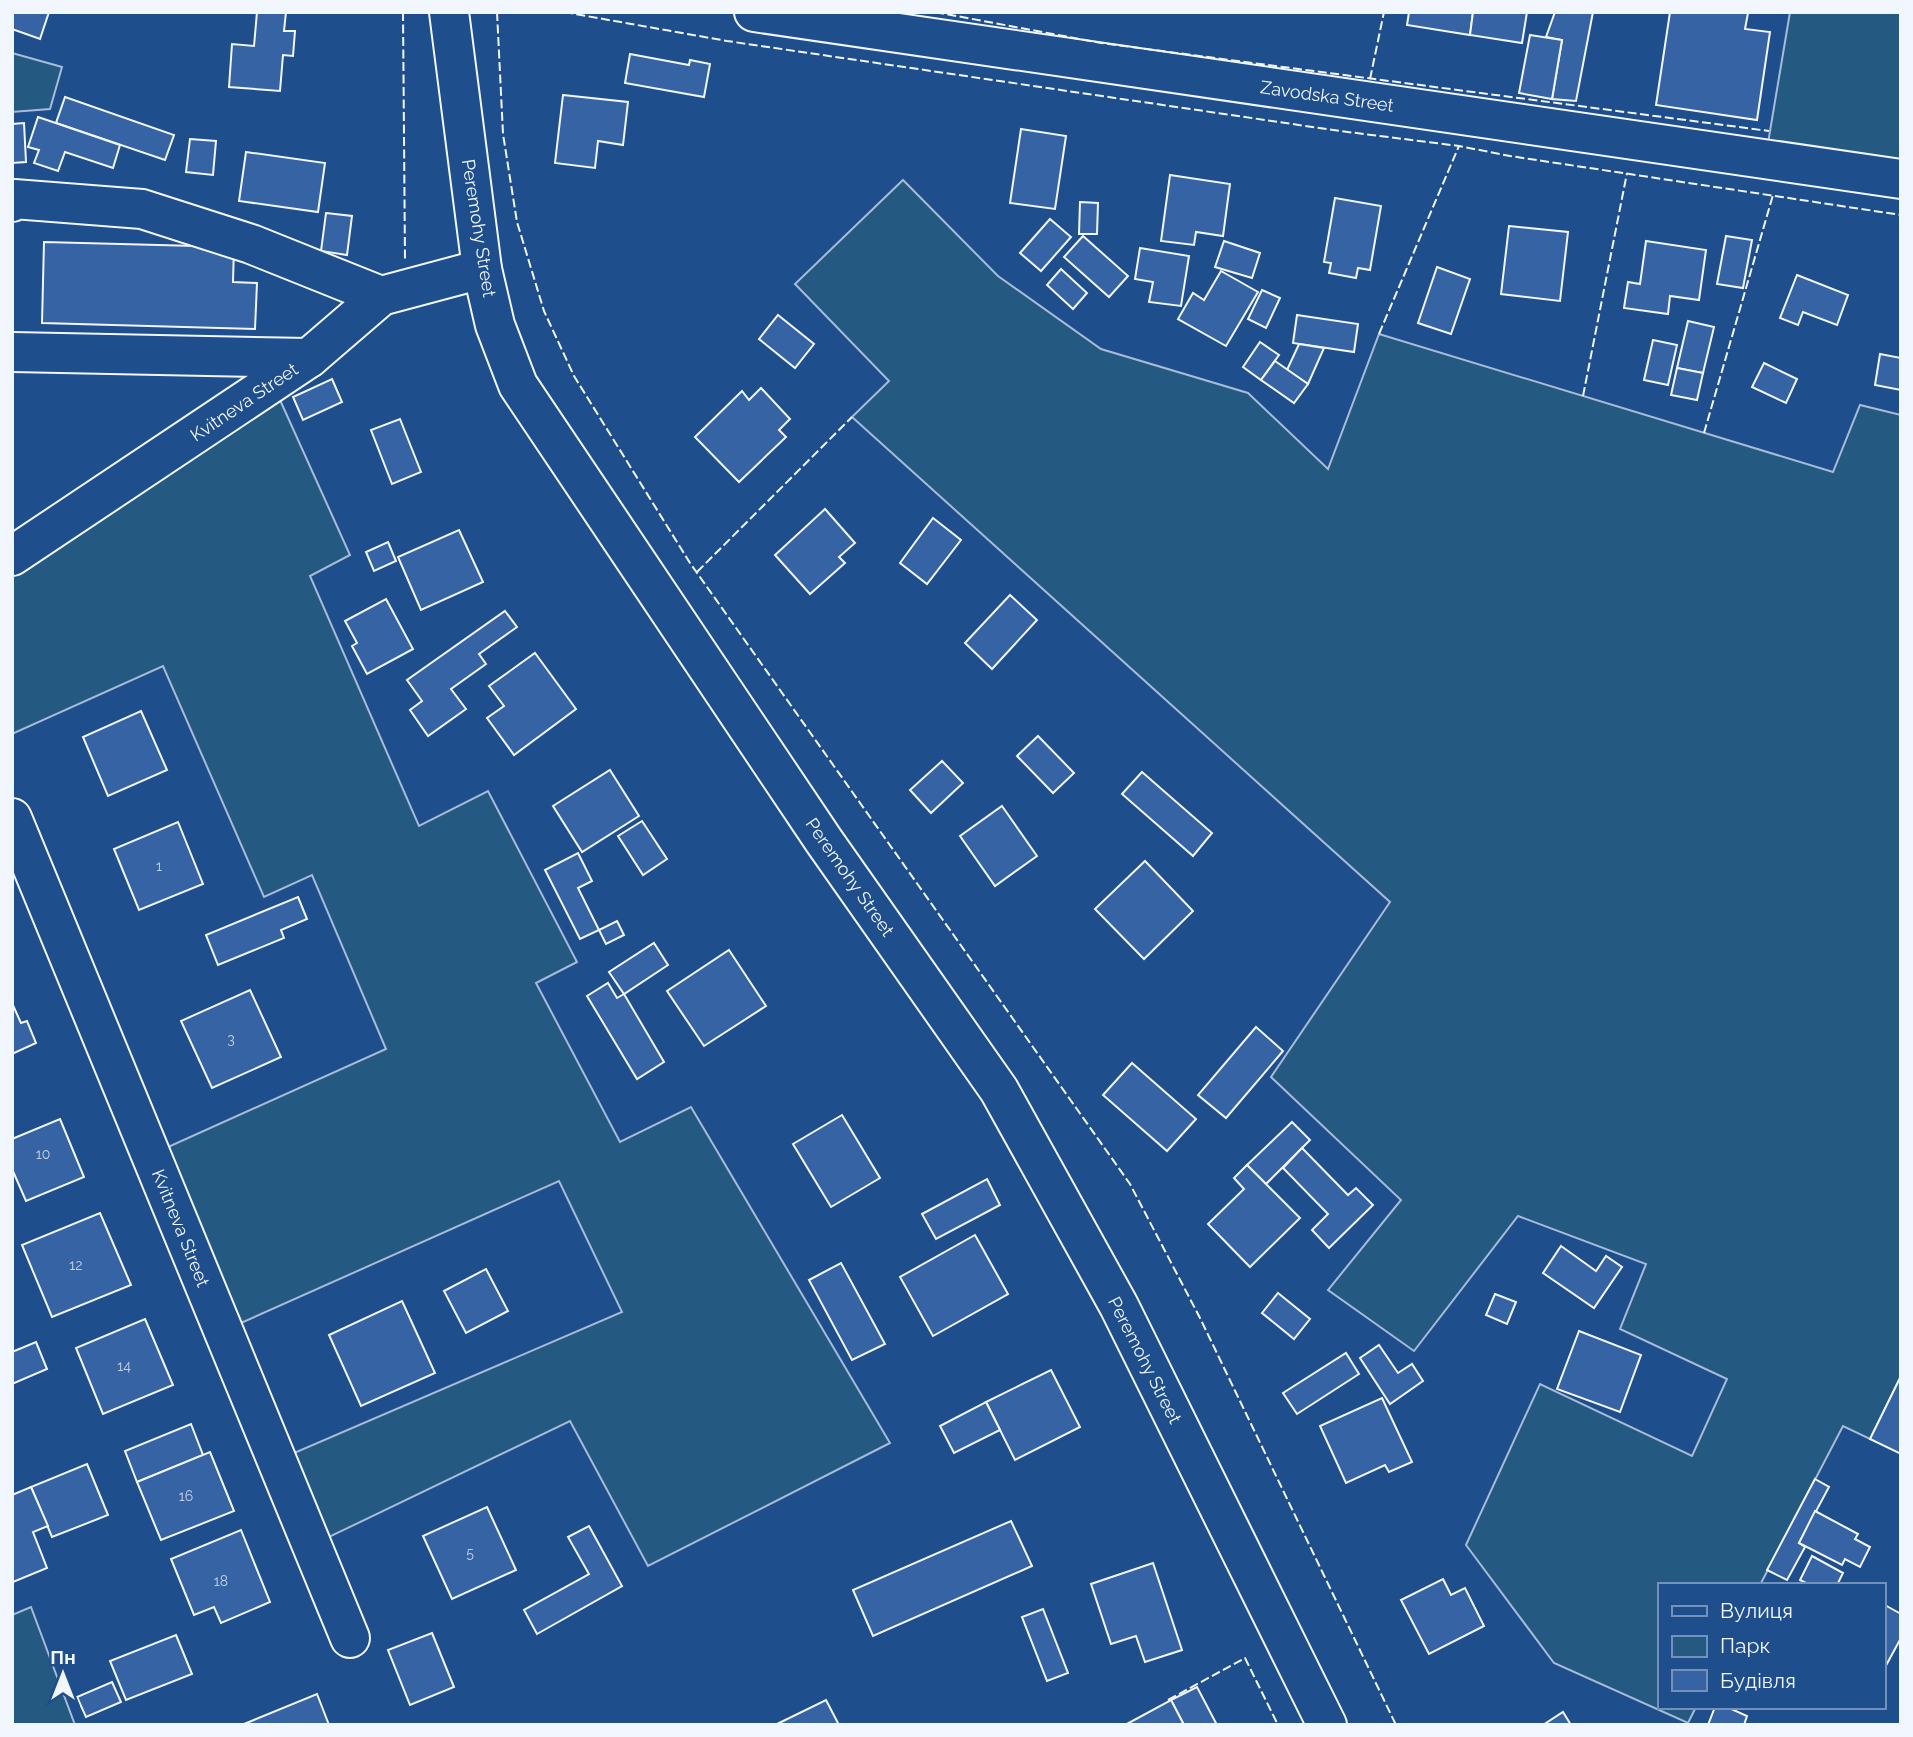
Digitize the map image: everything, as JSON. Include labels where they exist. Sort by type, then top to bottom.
[{"type":"street","name":"Peremohy Street","points":[[449,12],[482,269],[495,325],[518,385],[824,841],[999,1090],[1119,1307],[1326,1725]]},
{"type":"street","name":"Zavodska Street","points":[[754,12],[1901,179]]},
{"type":"street","points":[[12,202],[14,199],[142,209],[251,244],[381,296]]},
{"type":"street","name":"Kvitneva Street","points":[[12,556],[309,358],[381,296],[482,269]]},
{"type":"street","points":[[12,352],[309,358]]},
{"type":"street","name":"Kvitneva Street","points":[[12,818],[351,1638]]},
{"type":"green space","points":[[1790,12],[1901,12],[1901,168],[1767,149]]},
{"type":"green space","points":[[12,53],[62,67],[50,109],[12,112]]},
{"type":"green space","points":[[903,180],[998,276],[1101,349],[1248,393],[1328,469],[1379,334],[1833,472],[1860,405],[1901,415],[1901,1376],[1870,1439],[1843,1426],[1761,1583],[1658,1583],[1658,1709],[1695,1709],[1688,1723],[1554,1663],[1466,1545],[1540,1384],[1692,1456],[1727,1379],[1620,1329],[1646,1264],[1518,1216],[1414,1351],[1328,1290],[1401,1200],[1271,1077],[1390,902],[852,417],[889,381],[795,284]]},
{"type":"green space","points":[[280,400],[350,555],[310,576],[419,826],[488,791],[577,962],[536,983],[620,1142],[691,1107],[890,1443],[648,1566],[570,1421],[329,1537],[294,1453],[622,1312],[559,1181],[241,1323],[168,1147],[386,1049],[312,875],[264,897],[163,666],[12,734],[12,577]]},
{"type":"green space","points":[[31,1607],[75,1725],[12,1725],[12,1615]]},
{"type":"building","points":[[12,12],[49,12],[40,39],[12,29]]},
{"type":"building","points":[[257,12],[286,12],[284,31],[295,31],[293,56],[283,55],[280,91],[229,87],[232,44],[254,46]]},
{"type":"building","points":[[1409,12],[1473,12],[1470,35],[1407,25]]},
{"type":"building","points":[[1473,12],[1527,12],[1522,43],[1470,35]]},
{"type":"building","points":[[1555,12],[1593,12],[1576,101],[1552,99],[1562,40],[1546,37]]},
{"type":"building","points":[[1670,12],[1748,13],[1745,29],[1770,32],[1757,120],[1656,105]]},
{"type":"building","points":[[1530,35],[1562,40],[1552,99],[1519,93]]},
{"type":"building","points":[[630,54],[689,65],[690,60],[710,64],[704,97],[625,83]]},
{"type":"building","points":[[563,95],[628,102],[623,145],[598,141],[595,168],[555,163]]},
{"type":"building","points":[[65,97],[174,135],[165,160],[56,123]]},
{"type":"building","points":[[38,117],[120,145],[113,168],[65,152],[58,171],[34,163],[39,150],[28,147]]},
{"type":"building","points":[[24,123],[26,162],[12,163],[12,124]]},
{"type":"building","points":[[1021,129],[1066,136],[1055,209],[1010,203]]},
{"type":"building","points":[[190,139],[216,141],[213,175],[186,172]]},
{"type":"building","points":[[246,152],[325,163],[318,212],[239,201]]},
{"type":"building","points":[[1170,175],[1230,184],[1223,236],[1196,232],[1194,245],[1161,241]]},
{"type":"building","points":[[1335,198],[1381,206],[1370,270],[1358,268],[1356,278],[1329,273],[1331,263],[1324,262]]},
{"type":"building","points":[[1080,202],[1098,203],[1097,234],[1079,234]]},
{"type":"building","points":[[326,213],[352,216],[347,255],[321,251]]},
{"type":"building","points":[[1050,219],[1071,237],[1041,271],[1020,253]]},
{"type":"building","points":[[1509,226],[1568,232],[1560,301],[1501,294]]},
{"type":"building","points":[[1083,236],[1128,276],[1109,297],[1064,257]]},
{"type":"building","points":[[1726,236],[1752,240],[1743,288],[1717,284]]},
{"type":"building","points":[[1224,241],[1260,253],[1252,278],[1215,267]]},
{"type":"building","points":[[1646,241],[1706,250],[1699,300],[1670,296],[1668,314],[1624,308],[1628,282],[1640,284]]},
{"type":"building","points":[[44,242],[234,247],[233,282],[257,283],[255,329],[42,323]]},
{"type":"building","points":[[1140,248],[1189,256],[1181,306],[1149,302],[1153,282],[1135,279]]},
{"type":"building","points":[[1437,267],[1470,279],[1451,334],[1418,323]]},
{"type":"building","points":[[1061,269],[1087,293],[1073,309],[1047,285]]},
{"type":"building","points":[[1221,271],[1258,292],[1226,346],[1178,319],[1193,293],[1204,300]]},
{"type":"building","points":[[1797,275],[1848,295],[1837,325],[1803,312],[1798,325],[1780,318]]},
{"type":"building","points":[[1262,290],[1280,298],[1266,328],[1248,319]]},
{"type":"building","points":[[778,315],[814,344],[795,368],[759,339]]},
{"type":"building","points":[[1297,315],[1358,324],[1354,352],[1293,343]]},
{"type":"building","points":[[1688,321],[1714,327],[1703,373],[1677,368]]},
{"type":"building","points":[[1653,340],[1677,345],[1668,385],[1644,380]]},
{"type":"building","points":[[1260,342],[1279,355],[1261,380],[1243,367]]},
{"type":"building","points":[[1299,344],[1324,348],[1308,384],[1287,370]]},
{"type":"building","points":[[1880,354],[1901,358],[1901,390],[1875,385]]},
{"type":"building","points":[[1275,361],[1308,384],[1294,403],[1261,380]]},
{"type":"building","points":[[1764,363],[1797,379],[1786,403],[1752,387]]},
{"type":"building","points":[[1677,368],[1703,373],[1697,400],[1671,395]]},
{"type":"building","points":[[332,379],[342,402],[303,420],[293,397]]},
{"type":"building","points":[[761,388],[790,419],[779,430],[786,437],[739,482],[695,437],[742,391],[749,400]]},
{"type":"building","points":[[400,419],[421,472],[392,484],[371,430]]},
{"type":"building","points":[[825,509],[855,543],[839,557],[845,563],[810,594],[775,555]]},
{"type":"building","points":[[933,518],[961,540],[927,584],[900,563]]},
{"type":"building","points":[[459,530],[483,582],[421,610],[398,557]]},
{"type":"building","points":[[388,542],[396,561],[374,571],[366,552]]},
{"type":"building","points":[[1010,595],[1037,620],[992,669],[965,643]]},
{"type":"building","points":[[386,599],[413,649],[367,674],[352,646],[357,643],[345,621]]},
{"type":"building","points":[[505,611],[517,627],[479,654],[486,664],[451,689],[466,709],[428,736],[410,710],[422,701],[407,680]]},
{"type":"building","points":[[535,653],[576,709],[514,755],[487,718],[504,706],[489,686]]},
{"type":"building","points":[[141,711],[167,770],[108,796],[83,737]]},
{"type":"building","points":[[1038,736],[1074,773],[1053,793],[1017,756]]},
{"type":"building","points":[[942,761],[963,783],[931,813],[910,790]]},
{"type":"building","points":[[610,770],[639,816],[582,852],[553,806]]},
{"type":"building","points":[[1142,772],[1212,833],[1193,856],[1122,794]]},
{"type":"building","points":[[1002,806],[1037,856],[995,886],[960,836]]},
{"type":"building","points":[[642,821],[667,859],[643,875],[618,836]]},
{"type":"building","points":[[178,822],[203,884],[139,910],[114,849]]},
{"type":"building","points":[[578,853],[592,881],[578,888],[599,930],[580,939],[545,870]]},
{"type":"building","points":[[1145,861],[1193,911],[1144,959],[1095,909]]},
{"type":"building","points":[[298,897],[307,919],[281,930],[284,938],[218,965],[206,935]]},
{"type":"building","points":[[617,921],[624,935],[606,944],[599,930]]},
{"type":"building","points":[[654,943],[668,965],[624,994],[609,972]]},
{"type":"building","points":[[729,950],[766,1006],[704,1046],[667,991]]},
{"type":"building","points":[[608,983],[617,998],[624,994],[664,1062],[637,1079],[587,996]]},
{"type":"building","points":[[250,990],[281,1057],[212,1088],[181,1021]]},
{"type":"building","points":[[12,1003],[21,1023],[27,1021],[36,1043],[12,1054]]},
{"type":"building","points":[[1256,1027],[1283,1051],[1226,1118],[1198,1095]]},
{"type":"building","points":[[1132,1063],[1196,1119],[1167,1151],[1103,1095]]},
{"type":"building","points":[[842,1115],[880,1178],[831,1207],[793,1144]]},
{"type":"building","points":[[60,1119],[84,1177],[26,1201],[12,1169],[12,1139]]},
{"type":"building","points":[[1292,1122],[1310,1140],[1266,1184],[1247,1165]]},
{"type":"building","points":[[1302,1148],[1348,1195],[1356,1188],[1373,1205],[1329,1248],[1312,1230],[1328,1214],[1283,1168]]},
{"type":"building","points":[[1247,1165],[1300,1218],[1250,1267],[1208,1224],[1244,1189],[1234,1178]]},
{"type":"building","points":[[987,1179],[1000,1205],[936,1239],[922,1214]]},
{"type":"building","points":[[100,1213],[131,1285],[52,1317],[22,1245]]},
{"type":"building","points":[[975,1235],[1008,1294],[933,1336],[900,1277]]},
{"type":"building","points":[[1561,1246],[1596,1271],[1606,1256],[1622,1267],[1594,1308],[1543,1273]]},
{"type":"building","points":[[841,1263],[885,1344],[852,1360],[809,1280]]},
{"type":"building","points":[[486,1269],[508,1311],[466,1333],[444,1291]]},
{"type":"building","points":[[1278,1293],[1310,1319],[1294,1339],[1262,1313]]},
{"type":"building","points":[[1495,1294],[1516,1302],[1507,1324],[1486,1315]]},
{"type":"building","points":[[402,1301],[435,1373],[361,1406],[329,1335]]},
{"type":"building","points":[[145,1319],[173,1385],[103,1414],[76,1348]]},
{"type":"building","points":[[1579,1331],[1641,1355],[1620,1412],[1557,1389]]},
{"type":"building","points":[[36,1342],[47,1369],[12,1384],[12,1352]]},
{"type":"building","points":[[1379,1345],[1398,1373],[1412,1364],[1423,1381],[1390,1404],[1360,1358]]},
{"type":"building","points":[[1346,1353],[1359,1374],[1297,1414],[1283,1393]]},
{"type":"building","points":[[1051,1370],[1080,1427],[1015,1460],[986,1402]]},
{"type":"building","points":[[1901,1376],[1901,1454],[1870,1439]]},
{"type":"building","points":[[1382,1398],[1412,1462],[1389,1472],[1385,1465],[1346,1483],[1320,1426]]},
{"type":"building","points":[[986,1402],[1000,1430],[954,1453],[940,1426]]},
{"type":"building","points":[[191,1424],[203,1455],[137,1482],[125,1451]]},
{"type":"building","points":[[210,1452],[234,1511],[161,1540],[137,1482]]},
{"type":"building","points":[[87,1464],[108,1515],[52,1537],[31,1487]]},
{"type":"building","points":[[1815,1479],[1829,1487],[1799,1543],[1805,1547],[1787,1580],[1767,1570]]},
{"type":"building","points":[[31,1487],[48,1526],[33,1532],[47,1568],[13,1582],[12,1495]]},
{"type":"building","points":[[487,1507],[516,1570],[452,1599],[423,1536]]},
{"type":"building","points":[[1815,1511],[1858,1534],[1855,1539],[1870,1547],[1860,1567],[1845,1559],[1842,1565],[1799,1543]]},
{"type":"building","points":[[1011,1521],[1032,1566],[873,1636],[853,1590]]},
{"type":"building","points":[[589,1526],[622,1586],[537,1634],[524,1610],[589,1574],[568,1537]]},
{"type":"building","points":[[241,1530],[270,1602],[221,1623],[214,1607],[194,1615],[171,1559]]},
{"type":"building","points":[[1812,1556],[1843,1573],[1838,1583],[1806,1583],[1800,1580]]},
{"type":"building","points":[[1153,1563],[1182,1650],[1145,1662],[1136,1636],[1111,1644],[1091,1584]]},
{"type":"building","points":[[1443,1579],[1451,1595],[1465,1588],[1484,1626],[1429,1654],[1401,1600]]},
{"type":"building","points":[[1885,1605],[1901,1614],[1901,1638],[1885,1667]]},
{"type":"building","points":[[1043,1609],[1068,1673],[1047,1681],[1022,1617]]},
{"type":"building","points":[[432,1633],[454,1687],[410,1705],[388,1650]]},
{"type":"building","points":[[176,1635],[192,1674],[126,1700],[110,1661]]},
{"type":"building","points":[[112,1682],[121,1702],[86,1717],[77,1697]]},
{"type":"building","points":[[1197,1687],[1217,1725],[1184,1725],[1171,1700]]},
{"type":"building","points":[[317,1694],[329,1725],[244,1725],[244,1724]]},
{"type":"building","points":[[826,1700],[839,1725],[775,1725]]},
{"type":"building","points":[[1171,1700],[1184,1725],[1125,1725]]},
{"type":"building","points":[[1714,1709],[1731,1709],[1747,1716],[1744,1725],[1708,1725]]},
{"type":"building","points":[[1563,1712],[1571,1725],[1543,1725]]},
{"type":"fence","points":[[403,12],[405,260]]},
{"type":"fence","points":[[497,12],[503,134],[517,222],[544,311],[574,376],[690,563],[1130,1184],[1200,1318],[1396,1725]]},
{"type":"fence","points":[[564,12],[727,41],[1459,146],[1901,215]]},
{"type":"fence","points":[[935,12],[1101,43],[1769,131]]},
{"type":"fence","points":[[1370,79],[1384,12]]},
{"type":"fence","points":[[1379,334],[1459,146]]},
{"type":"fence","points":[[1583,396],[1627,173]]},
{"type":"fence","points":[[1704,433],[1773,195]]},
{"type":"fence","points":[[697,572],[852,417]]},
{"type":"fence","points":[[1168,1700],[1245,1658],[1278,1725]]}]
